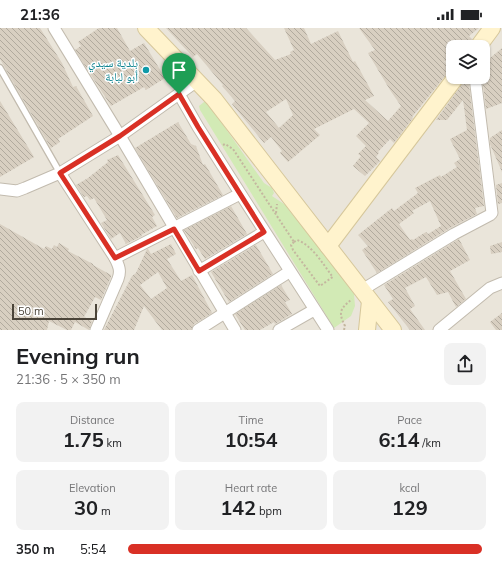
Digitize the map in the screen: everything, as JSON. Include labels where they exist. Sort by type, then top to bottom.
[{"type":"main road","points":[[146,28],[214,99],[279,185],[393,330]]},
{"type":"main road","points":[[483,40],[492,28]]},
{"type":"main road","points":[[328,246],[451,84]]},
{"type":"main road","points":[[366,296],[367,330]]},
{"type":"street","points":[[54,28],[235,330]]},
{"type":"street","points":[[0,189],[17,191],[60,173],[120,136],[197,81]]},
{"type":"street","points":[[366,296],[414,257],[486,218],[492,213],[476,84]]},
{"type":"street","points":[[179,94],[289,272],[328,330]]},
{"type":"street","points":[[60,173],[120,268],[120,273],[96,330]]},
{"type":"street","points":[[115,258],[240,194]]},
{"type":"street","points":[[199,271],[264,232]]},
{"type":"street","points":[[198,330],[289,272]]},
{"type":"street","points":[[440,330],[490,288],[502,283]]},
{"type":"street","points":[[279,330],[314,310]]},
{"type":"lane","points":[[0,68],[60,173]]},
{"type":"path","points":[[213,151],[225,144],[233,149],[294,242],[292,245],[293,250],[306,269],[321,286],[332,277],[314,253],[300,241],[297,240],[294,242]]},
{"type":"path","points":[[344,330],[345,326],[341,319],[342,309],[366,296]]},
{"type":"shaded area","points":[[0,28],[502,28],[502,330],[0,330]]},
{"type":"green space","points":[[204,102],[207,102],[264,183],[272,188],[274,193],[272,196],[287,206],[354,294],[355,306],[351,316],[334,328],[200,110],[199,106]]},
{"type":"building","points":[[0,28],[40,28],[62,63],[73,87],[76,86],[93,116],[58,139],[60,142],[51,148],[0,59]]},
{"type":"building","points":[[99,28],[117,28],[130,51],[144,43],[165,78],[146,90],[144,87],[111,106],[75,50],[81,46],[78,42]]},
{"type":"building","points":[[166,28],[246,28],[275,60],[291,54],[290,52],[294,50],[284,28],[304,28],[311,44],[338,31],[353,62],[355,61],[374,96],[365,100],[388,121],[401,106],[368,53],[375,50],[359,28],[479,28],[469,36],[472,40],[446,40],[446,61],[444,61],[446,64],[446,75],[412,117],[413,118],[394,143],[390,139],[378,152],[379,153],[376,157],[380,161],[365,176],[353,166],[361,156],[358,154],[366,146],[356,136],[369,123],[354,109],[314,129],[320,135],[288,162],[280,153],[282,151],[271,137],[264,143],[232,104],[235,101],[222,86],[223,85],[197,54],[193,57]],"holes":[[[286,99],[293,115],[279,128],[266,112]]]},
{"type":"building","points":[[502,48],[502,103],[486,109],[483,84],[490,84],[490,58]]},
{"type":"building","points":[[462,84],[469,84],[484,206],[475,208],[477,214],[450,228],[377,273],[362,250],[368,246],[358,235],[392,208],[394,211],[418,193],[415,188],[440,175],[441,177],[457,167],[454,163],[460,159],[450,139],[467,130],[463,100],[447,120],[436,120]],"holes":[[[430,201],[441,226],[428,234],[426,232],[413,240],[410,240],[399,224],[414,213],[412,211]]]},
{"type":"building","points":[[0,101],[34,157],[0,177]]},
{"type":"building","points":[[178,122],[191,144],[196,146],[203,165],[205,164],[223,195],[177,218],[135,148]]},
{"type":"building","points":[[502,130],[502,172],[490,144],[490,138]]},
{"type":"building","points":[[118,155],[155,215],[152,217],[157,226],[126,244],[120,233],[111,239],[101,223],[107,220],[94,198],[90,200],[87,196],[84,197],[76,185],[88,178],[108,162],[107,160]]},
{"type":"building","points":[[502,183],[502,203],[498,204],[496,185]]},
{"type":"building","points":[[231,206],[247,234],[205,259],[198,248],[196,249],[184,230]]},
{"type":"building","points":[[0,224],[44,249],[46,246],[52,249],[54,245],[57,247],[59,243],[69,249],[68,251],[111,275],[101,300],[95,297],[84,317],[92,321],[89,330],[75,322],[71,330],[67,330],[49,321],[47,330],[0,330]]},
{"type":"building","points":[[459,239],[470,260],[450,271],[466,299],[456,307],[448,292],[437,295],[426,277],[405,288],[415,306],[410,309],[425,330],[410,330],[388,302],[393,299],[384,285]]},
{"type":"building","points":[[502,242],[502,252],[491,254],[490,246]]},
{"type":"building","points":[[171,244],[176,254],[167,259],[181,281],[192,275],[212,313],[194,324],[191,330],[162,330],[144,306],[134,330],[104,330],[132,276],[136,273],[147,249],[151,254]],"holes":[[[158,272],[167,288],[151,299],[140,285]]]},
{"type":"building","points":[[256,245],[273,274],[229,302],[211,272]]},
{"type":"building","points":[[281,285],[290,300],[285,302],[292,314],[275,324],[274,322],[260,330],[245,330],[235,314]]},
{"type":"building","points":[[502,313],[502,330],[496,330],[490,322]]},
{"type":"place","name":"بلدية سيدي أبو لبابة","points":[[146,70]]},
{"type":"route","points":[[179,94],[264,232],[199,271],[174,229],[115,258],[60,173],[120,136],[179,94]]}]
